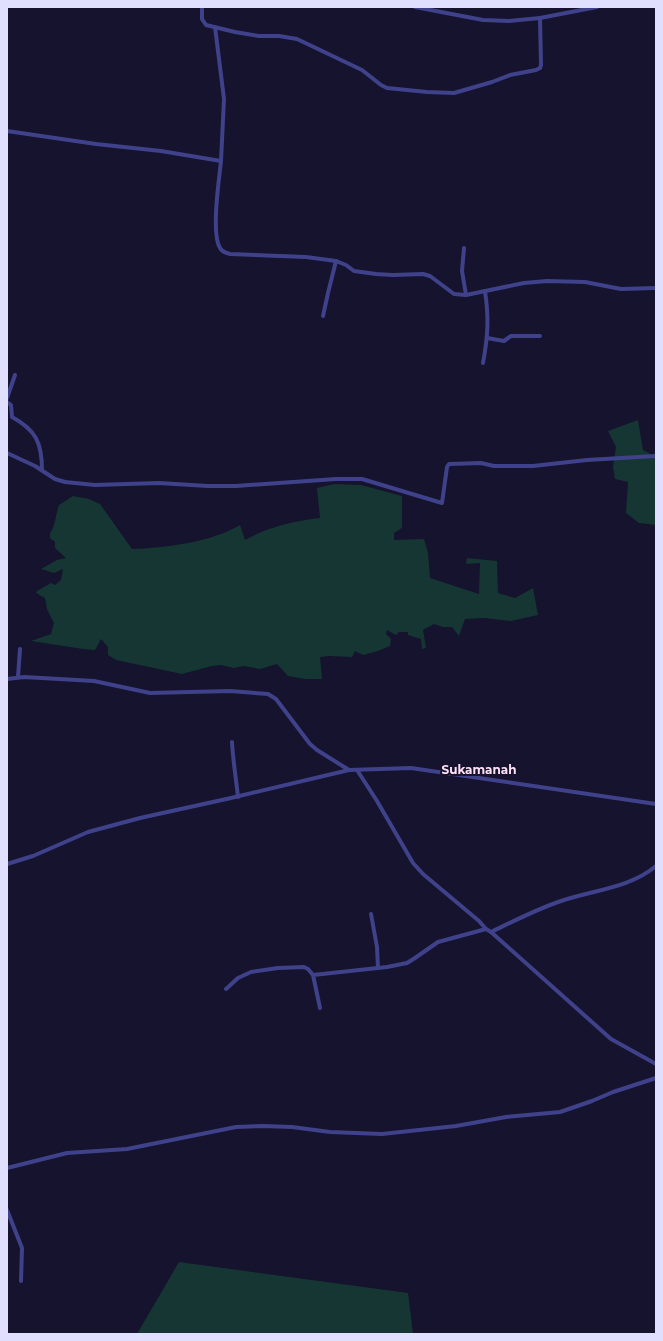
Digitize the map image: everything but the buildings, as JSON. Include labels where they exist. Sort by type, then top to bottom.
[{"type":"street","points":[[202,7],[203,22],[206,25],[259,36],[279,36],[296,39],[362,70],[387,88],[451,94],[510,75],[530,72],[540,68],[540,18]]},
{"type":"street","points":[[415,7],[483,20],[509,21],[540,18],[597,7]]},
{"type":"street","points":[[215,27],[224,100],[221,161],[215,230],[220,248],[223,251],[230,254],[290,256],[336,261],[354,270],[376,274],[426,274],[454,294],[466,295],[524,283],[553,281],[585,282],[617,289],[656,288]]},
{"type":"street","points":[[7,132],[161,151],[221,161]]},
{"type":"street","points":[[464,248],[462,272],[466,295]]},
{"type":"street","points":[[323,316],[336,261]]},
{"type":"street","points":[[483,363],[488,338],[489,320],[485,291]]},
{"type":"street","points":[[488,338],[504,341],[511,336],[540,336]]},
{"type":"street","points":[[7,398],[15,374]]},
{"type":"street","points":[[7,402],[10,403],[12,417],[24,423],[37,439],[42,458],[42,470]]},
{"type":"street","points":[[7,453],[42,470],[56,479],[65,482],[95,484],[159,483],[236,486],[330,480],[362,480],[442,503],[447,467],[449,464],[533,466],[587,460],[656,456]]},
{"type":"street","points":[[18,677],[20,649]]},
{"type":"street","points":[[7,679],[18,677],[99,681],[130,690],[150,693],[230,690],[268,694],[276,699],[314,747],[349,770]]},
{"type":"street","points":[[232,742],[234,773],[237,779],[238,797]]},
{"type":"street","points":[[7,864],[33,856],[88,832],[140,818],[238,797],[349,770],[411,768],[656,804]]},
{"type":"street","points":[[357,770],[413,863],[423,874],[479,921],[486,929],[611,1040],[656,1064]]},
{"type":"street","points":[[491,932],[554,903],[629,882],[645,874],[656,866]]},
{"type":"street","points":[[371,914],[377,947],[378,968]]},
{"type":"street","points":[[313,975],[378,968],[407,963],[441,941],[486,929]]},
{"type":"street","points":[[226,989],[243,975],[263,970],[304,968],[308,969],[313,975],[320,1008]]},
{"type":"street","points":[[7,1168],[68,1153],[127,1149],[236,1127],[292,1127],[330,1132],[382,1134],[456,1126],[506,1117],[560,1112],[656,1078]]},
{"type":"street","points":[[7,1210],[22,1248],[21,1281]]},
{"type":"green space","points":[[638,420],[643,450],[656,457],[656,525],[639,523],[626,513],[628,482],[615,479],[613,467],[616,447],[608,431]]},
{"type":"green space","points":[[334,484],[361,485],[402,496],[402,528],[394,533],[394,540],[424,539],[428,553],[430,578],[479,594],[480,563],[466,564],[467,558],[497,561],[498,593],[515,598],[533,588],[538,615],[511,621],[485,618],[465,619],[459,636],[452,627],[443,627],[434,624],[423,630],[426,648],[422,649],[421,639],[408,635],[408,632],[399,632],[396,635],[387,630],[386,634],[391,639],[390,646],[378,651],[363,655],[355,651],[352,657],[320,657],[322,679],[305,679],[288,676],[277,664],[260,669],[244,666],[234,668],[221,665],[182,674],[116,660],[108,655],[108,647],[101,639],[95,650],[31,641],[51,634],[54,623],[47,609],[45,598],[36,593],[51,583],[55,585],[61,580],[63,569],[54,573],[41,569],[57,560],[66,558],[55,548],[55,542],[50,538],[50,533],[52,531],[59,505],[73,496],[89,499],[100,504],[132,549],[159,547],[202,540],[229,531],[240,525],[245,540],[281,525],[320,518],[317,488]]},
{"type":"green space","points":[[179,1262],[408,1293],[413,1334],[137,1334]]},
{"type":"district","name":"Sukamanah","points":[[479,769]]}]
